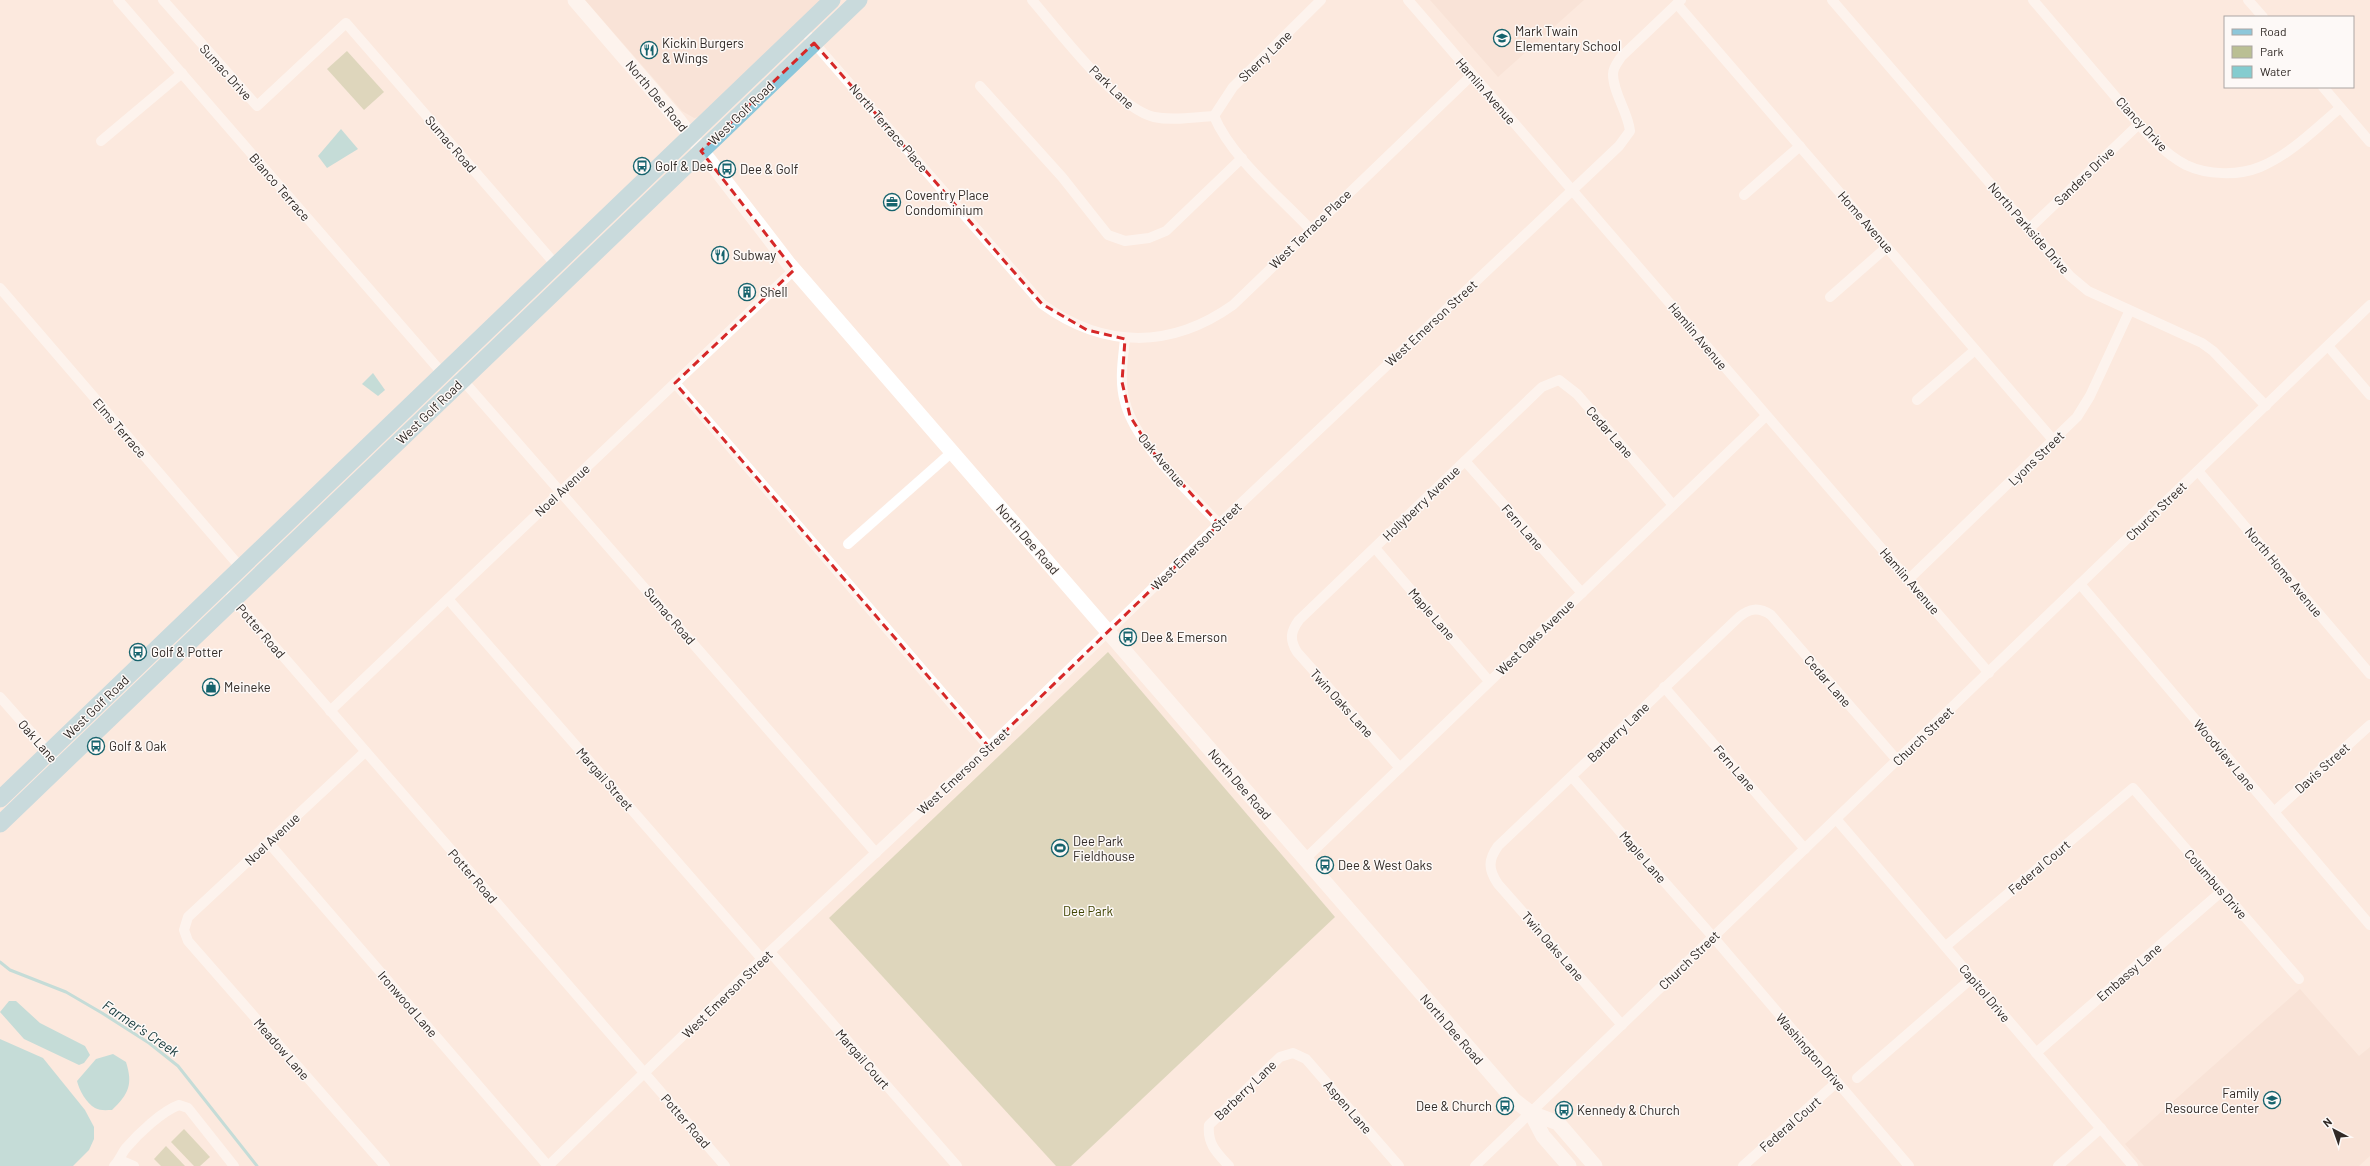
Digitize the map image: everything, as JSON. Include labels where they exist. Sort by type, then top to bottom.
[{"type":"main road","name":"West Golf Road","points":[[0,799],[832,0]]},
{"type":"main road","name":"West Golf Road","points":[[0,824],[858,0]]},
{"type":"street","name":"Bianco Terrace","points":[[118,0],[446,370],[463,380]]},
{"type":"street","name":"Sumac Drive","points":[[163,0],[257,106],[346,24]]},
{"type":"street","name":"North Dee Road","points":[[575,0],[690,136],[794,270],[1514,1100],[1531,1113]]},
{"type":"street","name":"Park Lane","points":[[1032,0],[1107,85],[1136,110],[1153,116],[1169,118],[1214,116]]},
{"type":"street","name":"Sherry Lane","points":[[1214,116],[1233,87],[1321,0]]},
{"type":"street","name":"Hamlin Avenue","points":[[1408,0],[1989,673]]},
{"type":"street","name":"North Parkside Drive","points":[[1832,0],[2078,284],[2088,291],[2129,312],[2202,343],[2218,356],[2266,406]]},
{"type":"street","name":"Clancy Drive","points":[[2033,0],[2139,124],[2167,152],[2186,165],[2203,171],[2240,173],[2259,168],[2276,159],[2340,108]]},
{"type":"street","points":[[2248,0],[2262,16]]},
{"type":"street","name":"Home Avenue","points":[[1679,2],[1800,146],[2054,441]]},
{"type":"street","name":"West Emerson Street","points":[[548,1166],[766,956],[989,747],[1219,524],[1619,146],[1630,131],[1629,123],[1613,73],[1614,66],[1621,57],[1679,2]]},
{"type":"street","name":"Sumac Road","points":[[346,24],[556,265]]},
{"type":"street","name":"North Terrace Place","points":[[802,29],[1042,304],[1071,323],[1087,330],[1125,339]]},
{"type":"street","points":[[101,141],[182,74]]},
{"type":"street","name":"West Terrace Place","points":[[1125,339],[1156,337],[1176,332],[1215,317],[1233,304],[1472,75]]},
{"type":"street","points":[[980,86],[1062,177],[1108,235],[1125,241],[1149,238],[1166,231],[1242,158]]},
{"type":"street","points":[[2324,88],[2370,142]]},
{"type":"street","points":[[1214,116],[1228,142],[1310,229]]},
{"type":"street","name":"Sanders Drive","points":[[2030,228],[2139,124]]},
{"type":"street","points":[[1744,195],[1800,146]]},
{"type":"street","points":[[1830,297],[1887,247]]},
{"type":"street","name":"Noel Avenue","points":[[330,711],[794,270]]},
{"type":"street","name":"Elms Terrace","points":[[0,288],[241,568]]},
{"type":"street","name":"Church Street","points":[[1476,1166],[1805,849],[1837,820],[1897,760],[2370,305]]},
{"type":"street","name":"Lyons Street","points":[[1909,579],[2054,441],[2077,417],[2090,396],[2129,312]]},
{"type":"street","name":"Oak Avenue","points":[[1125,339],[1122,382],[1124,401],[1139,434],[1219,524]]},
{"type":"street","points":[[2328,346],[2370,395]]},
{"type":"street","points":[[1916,400],[1976,350]]},
{"type":"street","name":"Sumac Road","points":[[463,380],[876,853]]},
{"type":"street","name":"Hollyberry Avenue","points":[[1291,636],[1299,620],[1542,387],[1559,380]]},
{"type":"street","name":"Cedar Lane","points":[[1559,380],[1577,394],[1673,505]]},
{"type":"street","points":[[675,383],[989,747]]},
{"type":"street","name":"West Oaks Avenue","points":[[1305,859],[1766,416]]},
{"type":"street","points":[[848,544],[952,452]]},
{"type":"street","name":"Fern Lane","points":[[1465,461],[1582,593]]},
{"type":"street","name":"North Home Avenue","points":[[2198,471],[2370,674]]},
{"type":"street","name":"Maple Lane","points":[[1375,548],[1489,681]]},
{"type":"street","name":"Woodview Lane","points":[[2080,584],[2370,925]]},
{"type":"street","name":"Potter Road","points":[[222,586],[725,1166]]},
{"type":"street","name":"Margail Street","points":[[448,599],[766,956]]},
{"type":"street","name":"Cedar Lane","points":[[1755,609],[1764,610],[1771,615],[1897,760]]},
{"type":"street","name":"Barberry Lane","points":[[1490,864],[1491,856],[1498,846],[1739,617],[1746,612],[1755,609]]},
{"type":"street","name":"Twin Oaks Lane","points":[[1291,636],[1292,644],[1297,652],[1400,768]]},
{"type":"street","name":"Fern Lane","points":[[1664,687],[1805,849]]},
{"type":"street","name":"Oak Lane","points":[[0,697],[61,766]]},
{"type":"street","name":"Davis Street","points":[[2274,812],[2370,725]]},
{"type":"street","name":"Noel Avenue","points":[[184,930],[188,917],[365,752]]},
{"type":"street","name":"Maple Lane","points":[[1572,776],[1714,938]]},
{"type":"street","name":"Columbus Drive","points":[[2133,788],[2299,979]]},
{"type":"street","name":"Federal Court","points":[[1946,946],[2133,788]]},
{"type":"street","name":"Capitol Drive","points":[[1837,820],[2133,1166]]},
{"type":"street","name":"Ironwood Lane","points":[[268,842],[548,1166]]},
{"type":"street","name":"Twin Oaks Lane","points":[[1490,864],[1492,874],[1498,884],[1622,1025]]},
{"type":"street","name":"Embassy Lane","points":[[2036,1053],[2222,891]]},
{"type":"street","name":"Meadow Lane","points":[[184,930],[188,941],[385,1166]]},
{"type":"street","name":"Washington Drive","points":[[1714,938],[1909,1166]]},
{"type":"street","name":"Margail Court","points":[[766,956],[956,1166]]},
{"type":"street","points":[[1857,1078],[1972,978]]},
{"type":"street","name":"Barberry Lane","points":[[1229,1166],[1213,1147],[1208,1136],[1209,1125],[1280,1057],[1293,1053]]},
{"type":"street","name":"Aspen Lane","points":[[1293,1053],[1306,1059],[1399,1166]]},
{"type":"street","name":"Federal Court","points":[[1743,1166],[1837,1082]]},
{"type":"street","points":[[134,1166],[117,1163],[125,1149],[168,1109],[179,1105],[188,1108],[234,1166]]},
{"type":"street","points":[[1531,1113],[1543,1136],[1569,1166]]},
{"type":"street","points":[[1531,1113],[1558,1123],[1595,1166]]},
{"type":"street","points":[[2058,1166],[2101,1128]]},
{"type":"highlighted area","points":[[814,43],[1042,304],[1087,330],[1125,339],[1122,382],[1130,416],[1151,450],[1219,524],[989,747],[675,383],[794,270],[701,151]]},
{"type":"shaded area","points":[[585,0],[823,0],[699,117],[694,118],[682,111]]},
{"type":"shaded area","name":"Mark Twain Elementary School","points":[[1430,0],[1584,0],[1498,77]]},
{"type":"shaded area","name":"Family Resource Center","points":[[2300,989],[2359,1056],[2370,1047],[2370,1156],[2359,1166],[2144,1166],[2125,1144]]},
{"type":"green space","points":[[347,51],[384,92],[364,110],[327,69]]},
{"type":"green space","name":"Dee Park","points":[[1108,652],[1335,917],[1071,1166],[1056,1166],[829,918]]},
{"type":"green space","points":[[184,1129],[210,1157],[200,1166],[194,1166],[171,1142]]},
{"type":"green space","points":[[166,1146],[185,1166],[161,1166],[154,1159]]},
{"type":"water","points":[[341,129],[358,149],[327,168],[318,156]]},
{"type":"water","points":[[373,373],[385,390],[378,396],[362,384]]},
{"type":"water","points":[[9,1001],[16,1001],[40,1023],[85,1046],[90,1055],[84,1063],[79,1065],[24,1039],[0,1012]]},
{"type":"water","points":[[0,1039],[43,1058],[85,1110],[94,1127],[94,1139],[89,1150],[73,1166],[0,1166]]},
{"type":"water","points":[[113,1054],[126,1062],[129,1077],[128,1088],[126,1094],[112,1110],[99,1110],[86,1100],[77,1081],[96,1059]]},
{"type":"waterway","name":"Farmer's Creek","points":[[0,962],[10,970],[66,992],[102,1013],[149,1043],[178,1066],[257,1166]]},
{"type":"place","name":"Mark Twain Elementary School","points":[[1502,38]]},
{"type":"place","name":"Kickin Burgers & Wings","points":[[649,50]]},
{"type":"place","name":"Golf & Dee","points":[[642,166]]},
{"type":"place","name":"Dee & Golf","points":[[727,169]]},
{"type":"place","name":"Coventry Place Condominium","points":[[892,202]]},
{"type":"place","name":"Subway","points":[[720,255]]},
{"type":"place","name":"Shell","points":[[747,292]]},
{"type":"place","name":"Dee & Emerson","points":[[1128,637]]},
{"type":"place","name":"Golf & Potter","points":[[138,652]]},
{"type":"place","name":"Meineke","points":[[211,687]]},
{"type":"place","name":"Golf & Oak","points":[[96,746]]},
{"type":"place","name":"Dee Park Fieldhouse","points":[[1060,848]]},
{"type":"place","name":"Dee & West Oaks","points":[[1325,865]]},
{"type":"place","name":"Family Resource Center","points":[[2272,1100]]},
{"type":"place","name":"Dee & Church","points":[[1505,1106]]},
{"type":"place","name":"Kennedy & Church","points":[[1564,1110]]}]
